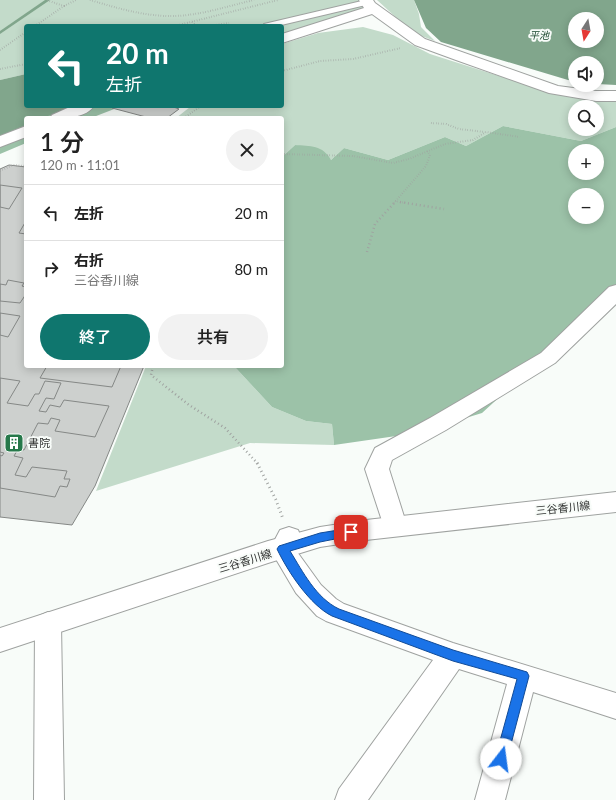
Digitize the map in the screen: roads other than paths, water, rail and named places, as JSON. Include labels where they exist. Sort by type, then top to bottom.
[{"type":"street","points":[[284,39],[369,4],[420,42],[554,90],[589,96],[616,96]]},
{"type":"street","points":[[63,116],[81,108]]},
{"type":"street","points":[[0,142],[24,132]]},
{"type":"street","points":[[396,526],[376,469],[383,454],[438,424],[548,358],[616,292]]},
{"type":"street","name":"三谷香川線","points":[[0,640],[268,552],[286,543],[396,526],[616,502]]},
{"type":"street","points":[[286,543],[306,585],[326,608],[336,613],[453,656],[523,676],[616,706]]},
{"type":"street","points":[[48,624],[49,800]]},
{"type":"street","points":[[350,800],[453,656]]},
{"type":"street","points":[[490,800],[523,676]]},
{"type":"lane","points":[[276,24],[369,4]]},
{"type":"water","name":"平池","points":[[414,0],[616,0],[616,85],[604,84],[604,56],[568,56],[568,80],[441,42],[426,28]]},
{"type":"water","points":[[24,74],[24,108],[67,108],[48,116],[24,116],[24,126],[0,136],[0,80]]},
{"type":"waterway","points":[[0,33],[48,0]]},
{"type":"place","name":"書院","points":[[14,443]]}]
